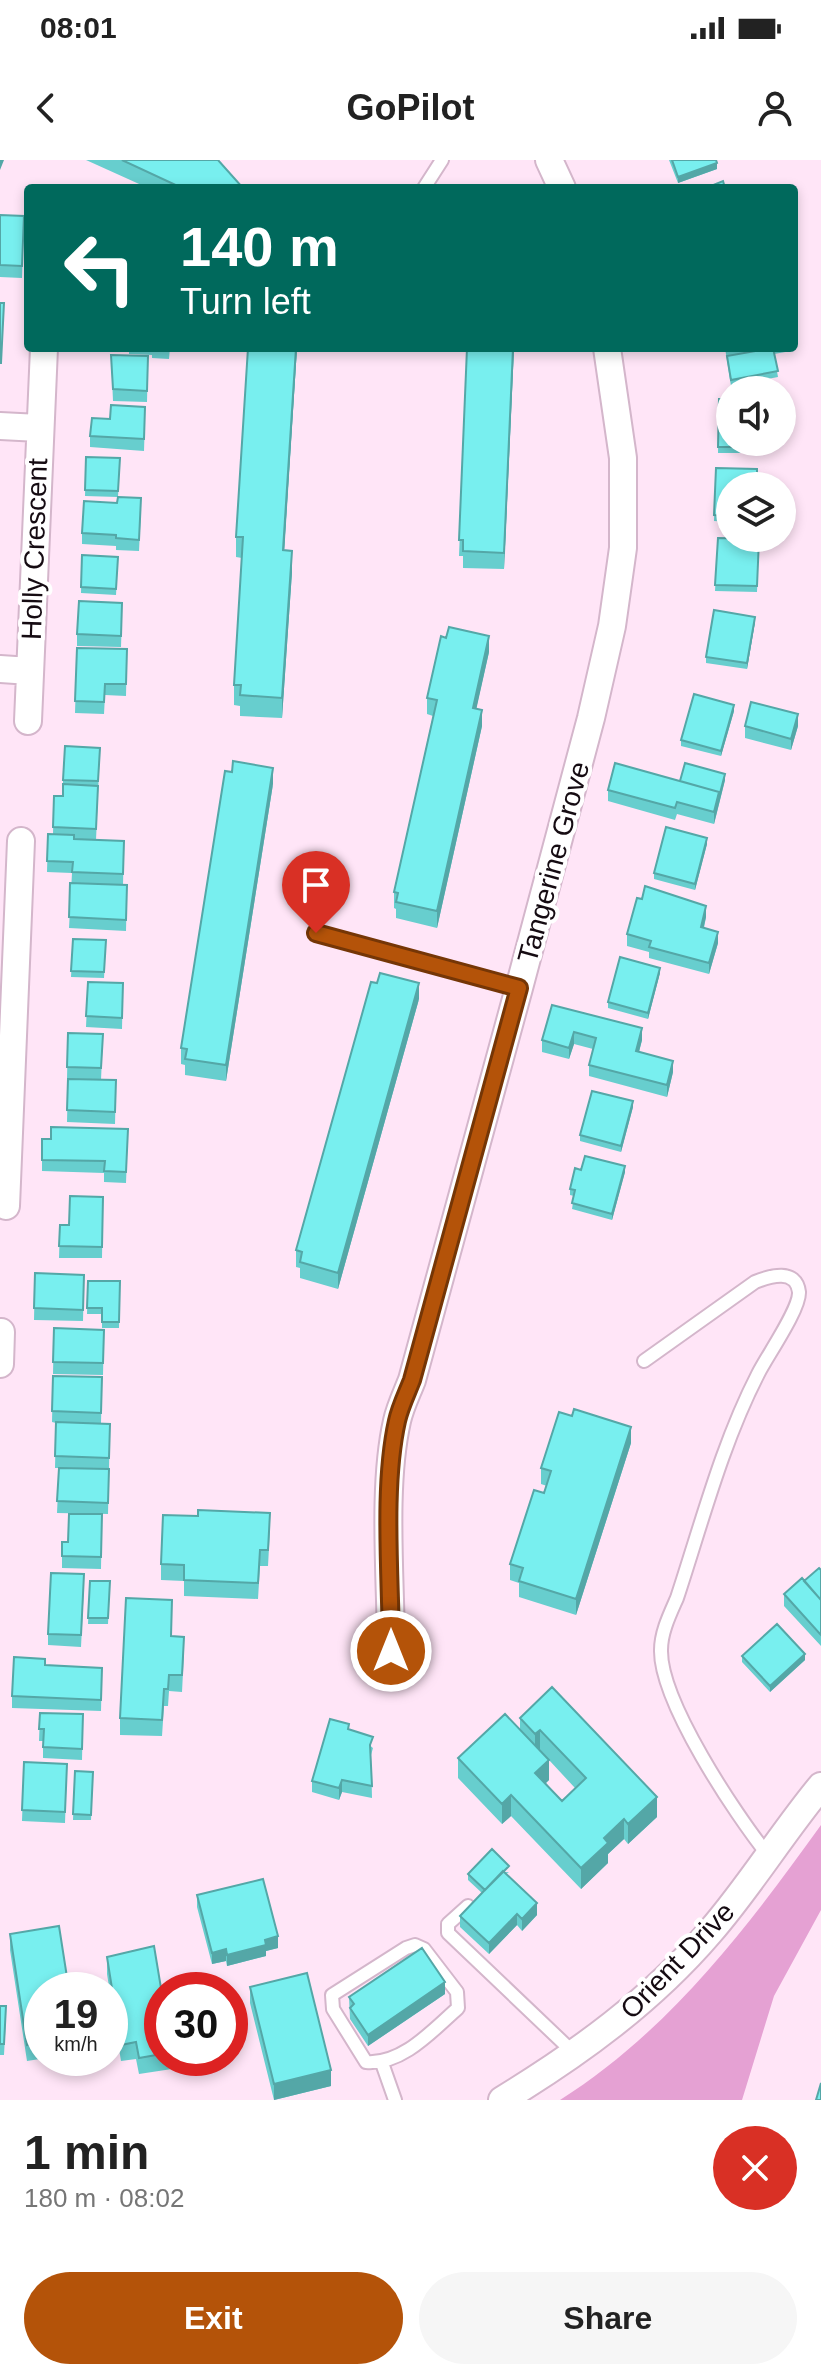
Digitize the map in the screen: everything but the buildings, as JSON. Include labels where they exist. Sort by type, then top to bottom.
[{"type":"street","points":[[549,160],[560,184]]},
{"type":"street","name":"Holly Crescent","points":[[28,721],[44,352]]},
{"type":"street","name":"Tangerine Grove","points":[[391,1651],[390,1499],[392,1450],[398,1418],[412,1380],[519,988],[591,718],[612,626],[623,548],[623,458],[608,352]]},
{"type":"street","name":"Holly Crescent","points":[[0,426],[39,428]]},
{"type":"street","name":"Holly Crescent","points":[[0,669],[30,671]]},
{"type":"street","points":[[6,1206],[4,1152],[10,911],[21,841]]},
{"type":"street","points":[[0,1364],[1,1332]]},
{"type":"street","name":"Orient Drive","points":[[502,2100],[608,2031],[659,1986],[711,1932],[821,1786]]},
{"type":"lane","points":[[427,184],[442,160]]},
{"type":"lane","points":[[316,933],[519,988]]},
{"type":"lane","points":[[644,1361],[755,1282],[774,1274],[790,1277],[796,1284],[799,1294],[795,1311],[739,1413],[666,1624],[661,1651],[667,1682],[693,1739],[733,1809],[768,1855]]},
{"type":"lane","points":[[468,1906],[448,1924],[448,1933],[575,2054]]},
{"type":"lane","points":[[415,1945],[424,1949],[457,1992],[458,2008],[417,2044],[382,2063],[366,2062],[333,2009],[332,1995],[415,1945]]},
{"type":"lane","points":[[382,2063],[395,2100]]},
{"type":"shaded area","points":[[821,1825],[821,1910],[774,1996],[742,2100],[560,2100],[599,2073],[671,2010],[735,1939]]},
{"type":"route","points":[[316,933],[519,988],[412,1380],[398,1418],[392,1450],[390,1499],[391,1651]]}]
